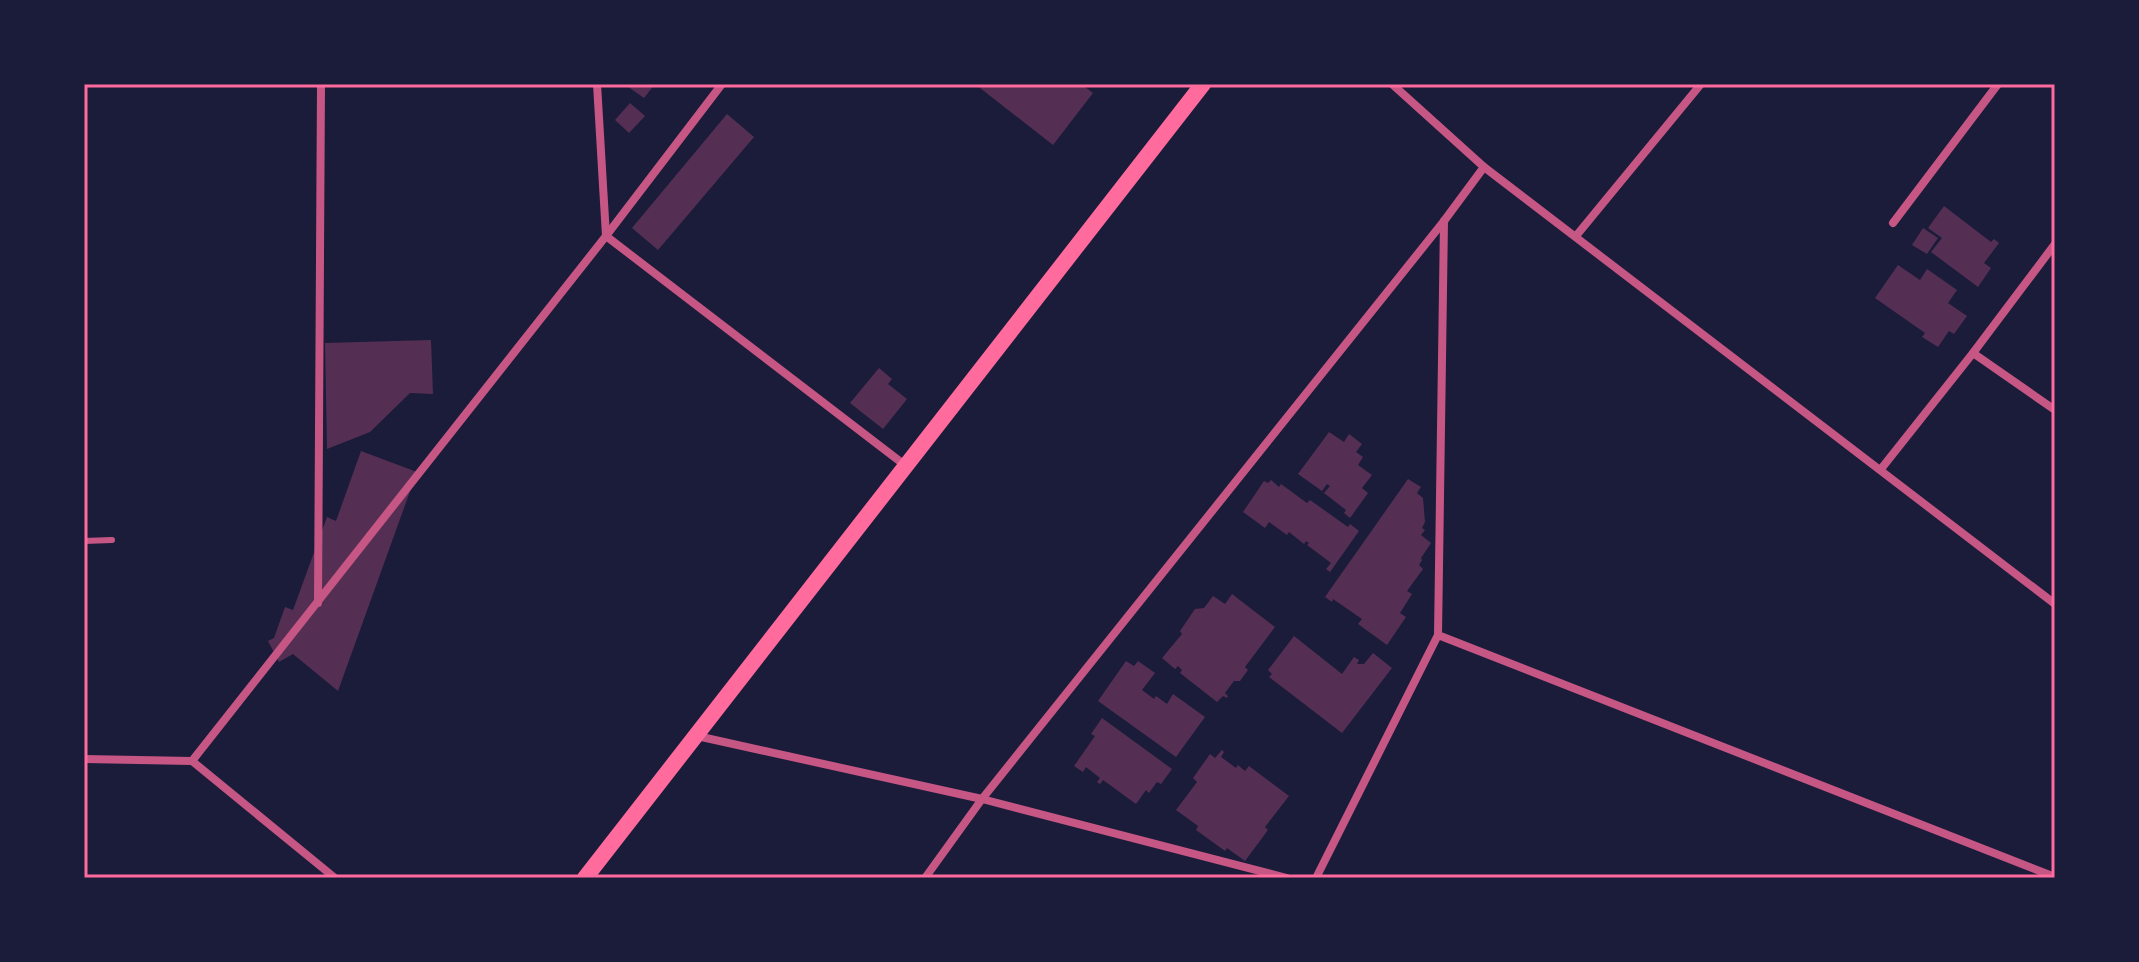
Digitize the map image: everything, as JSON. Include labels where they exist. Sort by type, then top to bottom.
[{"type":"main road","points":[[585,878],[1203,84]]},
{"type":"street","points":[[318,603],[321,84]]},
{"type":"street","points":[[597,84],[606,236],[906,466]]},
{"type":"street","points":[[192,761],[722,84]]},
{"type":"street","points":[[1392,84],[1484,167],[2055,604]]},
{"type":"street","points":[[1576,236],[1701,84]]},
{"type":"street","points":[[1893,223],[1998,84]]},
{"type":"street","points":[[925,878],[982,799],[1484,167]]},
{"type":"street","points":[[1316,878],[1438,635],[1444,221]]},
{"type":"street","points":[[1881,469],[2055,244]]},
{"type":"street","points":[[1973,353],[2055,410]]},
{"type":"street","points":[[1438,635],[2055,877]]},
{"type":"street","points":[[696,735],[982,799],[1287,878]]},
{"type":"street","points":[[84,759],[192,761],[335,878]]},
{"type":"lane","points":[[84,541],[112,540]]},
{"type":"building","points":[[624,84],[655,84],[644,98]]},
{"type":"building","points":[[975,84],[1081,84],[1093,93],[1053,145]]},
{"type":"building","points":[[630,103],[645,116],[629,133],[615,120]]},
{"type":"building","points":[[727,114],[754,137],[658,250],[632,228]]},
{"type":"building","points":[[1944,206],[1991,242],[1994,239],[1999,243],[1984,263],[1991,268],[1978,287],[1931,252],[1942,238],[1928,228]]},
{"type":"building","points":[[1923,228],[1938,238],[1927,254],[1912,245]]},
{"type":"building","points":[[1898,265],[1920,280],[1927,269],[1957,290],[1948,303],[1967,316],[1954,334],[1949,331],[1938,347],[1922,337],[1925,333],[1875,298]]},
{"type":"building","points":[[431,340],[433,394],[410,393],[370,432],[327,449],[325,343]]},
{"type":"building","points":[[879,368],[892,379],[888,384],[907,399],[883,429],[850,403]]},
{"type":"building","points":[[1329,432],[1344,442],[1349,434],[1362,444],[1356,452],[1363,457],[1358,465],[1372,475],[1362,488],[1368,493],[1350,518],[1344,513],[1346,510],[1324,493],[1330,486],[1327,484],[1322,491],[1298,474]]},
{"type":"building","points":[[361,451],[417,472],[338,691],[293,654],[279,662],[268,641],[274,638],[285,607],[293,610],[327,517],[336,521]]},
{"type":"building","points":[[1408,479],[1421,487],[1417,493],[1423,498],[1425,522],[1422,528],[1425,530],[1421,535],[1431,543],[1421,558],[1419,565],[1423,569],[1407,591],[1412,594],[1400,613],[1406,617],[1387,645],[1358,624],[1362,619],[1325,597]]},
{"type":"building","points":[[1271,480],[1359,531],[1330,572],[1326,569],[1331,563],[1307,545],[1309,543],[1306,541],[1304,544],[1269,522],[1265,528],[1243,512],[1264,481],[1268,483]]},
{"type":"building","points":[[1232,594],[1275,627],[1245,667],[1248,670],[1240,681],[1234,681],[1225,693],[1227,698],[1223,696],[1217,702],[1180,673],[1182,670],[1178,666],[1175,669],[1162,658],[1182,634],[1180,631],[1195,609],[1204,608],[1213,596],[1225,604]]},
{"type":"building","points":[[1294,636],[1342,674],[1354,657],[1359,660],[1357,664],[1364,664],[1373,653],[1392,668],[1342,733],[1269,677],[1272,674],[1268,670]]},
{"type":"building","points":[[1126,661],[1134,666],[1138,661],[1155,673],[1142,690],[1154,699],[1156,696],[1167,704],[1173,694],[1205,717],[1176,757],[1098,701]]},
{"type":"building","points":[[1102,718],[1172,769],[1161,784],[1157,782],[1149,793],[1146,790],[1136,804],[1103,780],[1100,784],[1097,782],[1100,778],[1086,767],[1083,772],[1074,766],[1095,736],[1091,734]]},
{"type":"building","points":[[1222,750],[1221,757],[1236,768],[1238,765],[1245,771],[1249,766],[1289,796],[1265,827],[1268,830],[1245,861],[1196,830],[1198,826],[1176,810],[1197,782],[1193,778],[1210,754],[1215,758]]}]
